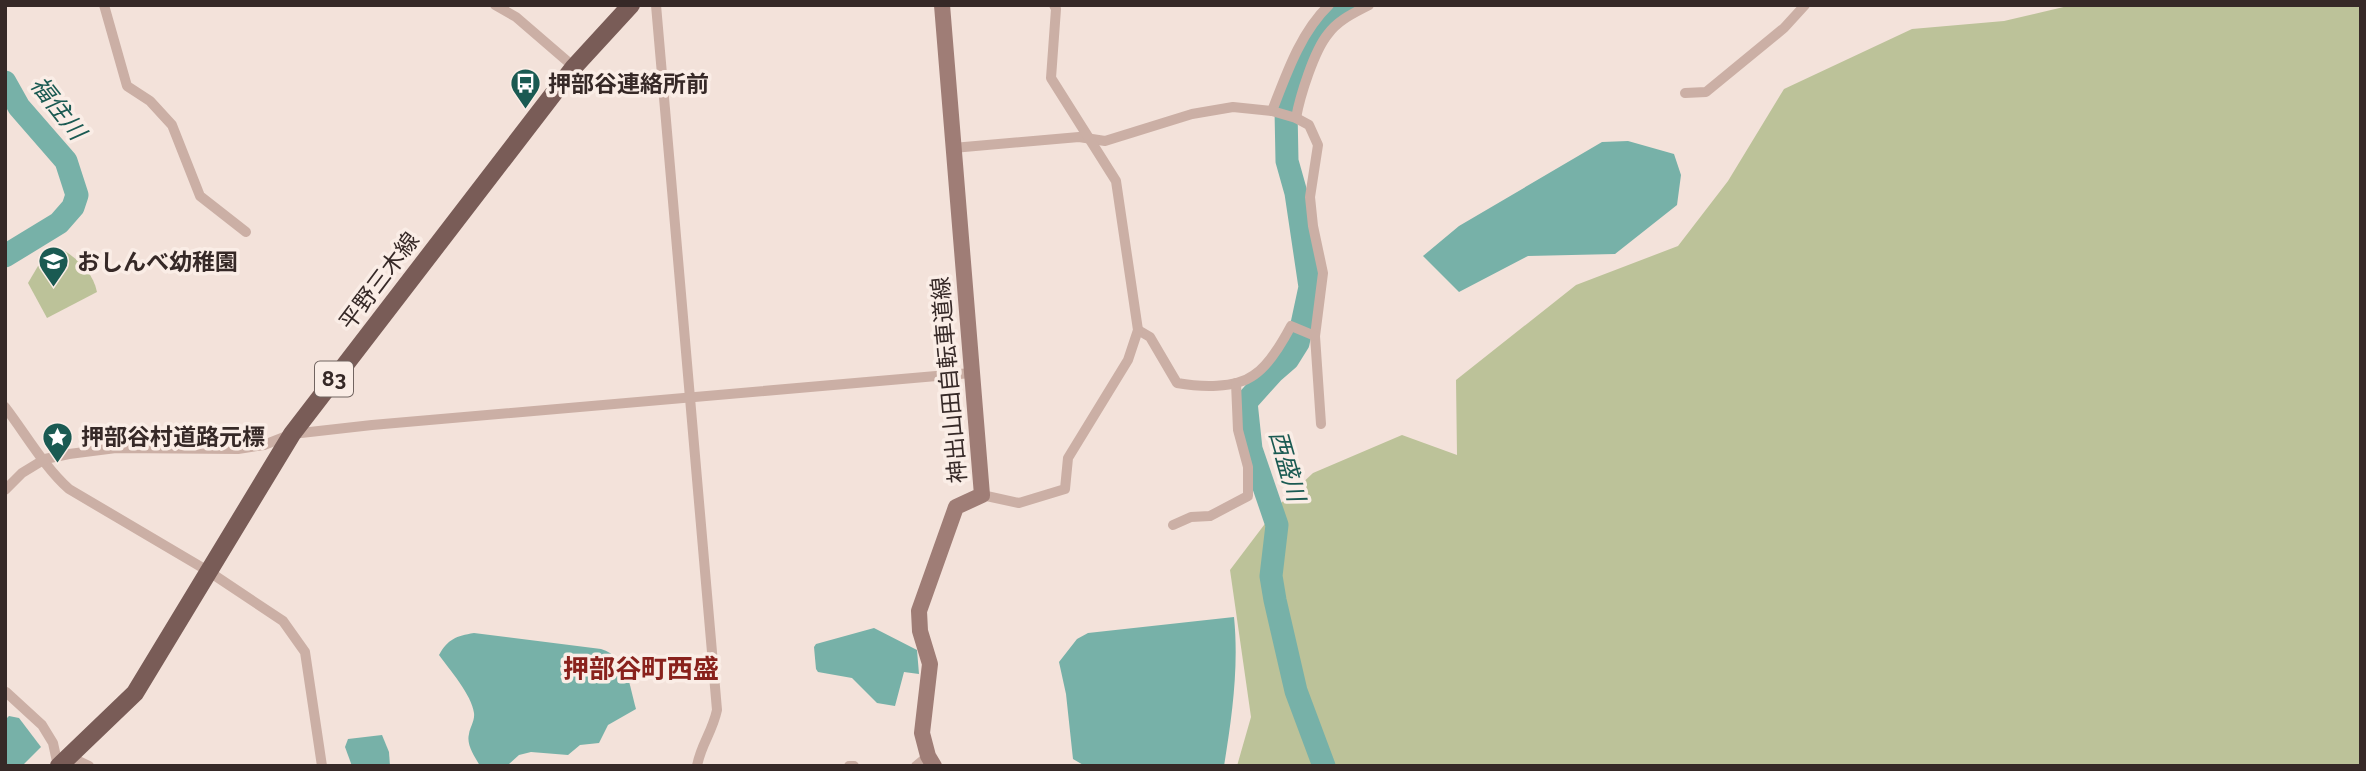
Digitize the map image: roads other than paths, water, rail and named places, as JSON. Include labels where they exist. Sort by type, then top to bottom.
[{"type":"main road","name":"平野三木線","points":[[62,763],[135,693],[292,435],[574,67],[631,5]]},
{"type":"main road","name":"神出山田自転車道線","points":[[926,763],[922,733],[930,664],[920,632],[919,611],[956,507],[982,495],[942,5]]},
{"type":"street","points":[[104,5],[127,86],[150,101],[172,125],[200,196],[246,232]]},
{"type":"street","points":[[495,5],[516,18],[574,67]]},
{"type":"street","points":[[656,5],[717,710],[713,729],[700,748],[697,766]]},
{"type":"street","points":[[982,495],[1019,503],[1065,489],[1068,458],[1128,360],[1138,330],[1116,181],[1051,78],[1055,34],[1054,5]]},
{"type":"street","points":[[1272,111],[1291,62],[1318,15],[1329,5]]},
{"type":"street","points":[[1296,118],[1301,93],[1326,35],[1344,18],[1369,5]]},
{"type":"street","points":[[1685,93],[1706,92],[1784,28],[1805,5]]},
{"type":"street","points":[[953,148],[1079,137],[1105,141],[1192,114],[1233,107],[1272,111],[1309,125],[1318,145],[1310,197],[1323,274],[1315,335],[1321,424]]},
{"type":"street","points":[[1138,330],[1150,337],[1178,383],[1194,386],[1236,383],[1255,375],[1283,342],[1291,326],[1315,335]]},
{"type":"street","points":[[5,490],[22,473],[45,459],[116,448],[238,449],[264,445],[292,435],[386,424],[971,373]]},
{"type":"street","points":[[1172,525],[1191,517],[1210,516],[1248,496],[1248,467],[1238,429],[1236,383]]},
{"type":"street","points":[[5,407],[45,459],[53,475],[69,489],[208,571],[283,621],[305,652],[322,766]]},
{"type":"street","points":[[6,691],[42,725],[62,763],[89,766]]},
{"type":"water","points":[[1628,141],[1674,154],[1681,175],[1677,205],[1615,254],[1528,256],[1459,292],[1423,256],[1459,226],[1602,142]]},
{"type":"water","points":[[1234,617],[1235,673],[1224,766],[1085,766],[1073,759],[1066,694],[1059,662],[1077,639],[1088,633]]},
{"type":"water","points":[[874,628],[917,650],[919,674],[904,672],[895,706],[877,703],[852,678],[818,672],[816,669],[816,644]]},
{"type":"water","points":[[474,633],[601,649],[610,653],[617,658],[626,673],[636,709],[608,725],[599,743],[580,745],[568,755],[531,752],[519,755],[509,764],[480,766],[469,742],[474,716],[472,706],[460,683],[439,655],[453,639]]},
{"type":"water","points":[[9,716],[19,718],[41,747],[22,766],[5,766],[5,720]]},
{"type":"water","points":[[382,735],[389,752],[390,766],[352,766],[345,747],[348,739]]},
{"type":"waterway","name":"西盛川","points":[[1324,766],[1296,691],[1275,600],[1271,576],[1277,525],[1251,449],[1246,402],[1288,359],[1298,343],[1310,287],[1296,193],[1287,161],[1286,110],[1298,71],[1318,30],[1335,11],[1346,5]]},
{"type":"waterway","name":"福住川","points":[[5,82],[19,107],[66,161],[77,195],[73,207],[59,223],[5,256]]},
{"type":"place","name":"押部谷連絡所前","points":[[525,111]]},
{"type":"place","name":"おしんべ幼稚園","points":[[54,289]]},
{"type":"place","name":"押部谷村道路元標","points":[[58,464]]},
{"type":"district","name":"押部谷町西盛","points":[[641,669]]}]
